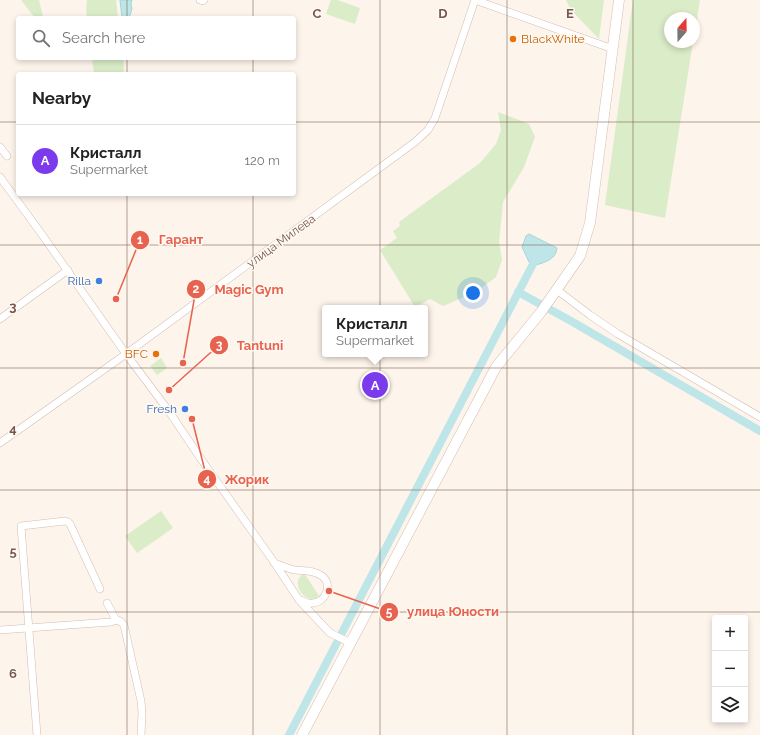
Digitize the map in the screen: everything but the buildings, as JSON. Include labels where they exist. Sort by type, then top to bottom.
[{"type":"street","points":[[200,0],[204,0]]},
{"type":"street","points":[[475,0],[613,49]]},
{"type":"street","name":"улица Милева","points":[[0,443],[126,354],[415,142],[428,130],[435,118],[475,0]]},
{"type":"street","points":[[302,735],[349,642],[496,368],[541,312],[580,256],[590,223],[620,0]]},
{"type":"street","points":[[0,147],[7,156]]},
{"type":"street","points":[[0,177],[68,270],[126,354],[168,410],[299,600],[332,634],[349,642]]},
{"type":"street","points":[[0,319],[68,270]]},
{"type":"street","points":[[557,290],[618,334],[760,417]]},
{"type":"street","points":[[37,735],[21,526],[64,521],[68,522],[100,589]]},
{"type":"street","points":[[274,562],[293,570],[314,572],[323,576],[327,581],[328,586],[326,593],[319,601],[312,603],[299,600]]},
{"type":"street","points":[[107,603],[116,620],[120,621],[124,625],[141,701],[141,735]]},
{"type":"street","points":[[0,630],[111,622],[116,620]]},
{"type":"green space","points":[[21,0],[39,0],[43,16],[33,16]]},
{"type":"green space","points":[[87,0],[116,0],[118,16],[87,16]]},
{"type":"green space","points":[[331,0],[337,0],[360,8],[355,24],[326,14]]},
{"type":"green space","points":[[566,0],[604,0],[599,39],[571,10]]},
{"type":"green space","points":[[633,0],[700,0],[698,12],[664,12],[664,48],[692,48],[665,218],[605,205]]},
{"type":"green space","points":[[92,60],[123,60],[124,72],[94,72]]},
{"type":"green space","points":[[498,112],[529,124],[535,137],[524,167],[503,202],[499,242],[502,260],[496,277],[476,292],[443,306],[430,299],[419,305],[414,305],[380,250],[397,238],[393,231],[400,226],[399,222],[480,163],[496,144],[501,130]]},
{"type":"green space","points":[[161,358],[167,368],[157,375],[150,366]]},
{"type":"green space","points":[[161,511],[173,528],[137,553],[125,536]]},
{"type":"green space","points":[[304,573],[319,596],[316,598],[307,598],[300,591],[298,581]]},
{"type":"water","points":[[120,0],[132,0],[132,9],[130,16],[122,16]]},
{"type":"water","points":[[529,234],[557,248],[555,255],[547,261],[536,265],[529,262],[522,247],[526,236]]},
{"type":"waterway","points":[[289,735],[533,264]]},
{"type":"waterway","points":[[518,292],[571,321],[760,431]]},
{"type":"place","name":"BlackWhite","points":[[513,39]]},
{"type":"place","name":"Rilla","points":[[99,281]]},
{"type":"place","name":"Гарант","points":[[116,299]]},
{"type":"place","name":"BFC","points":[[156,354]]},
{"type":"place","name":"Magic Gym","points":[[183,363]]},
{"type":"place","name":"Кристалл","points":[[375,385]]},
{"type":"place","name":"Tantuni","points":[[169,390]]},
{"type":"place","name":"Fresh","points":[[185,409]]},
{"type":"place","name":"Жорик","points":[[192,419]]},
{"type":"place","name":"улица Юности","points":[[329,591]]}]
